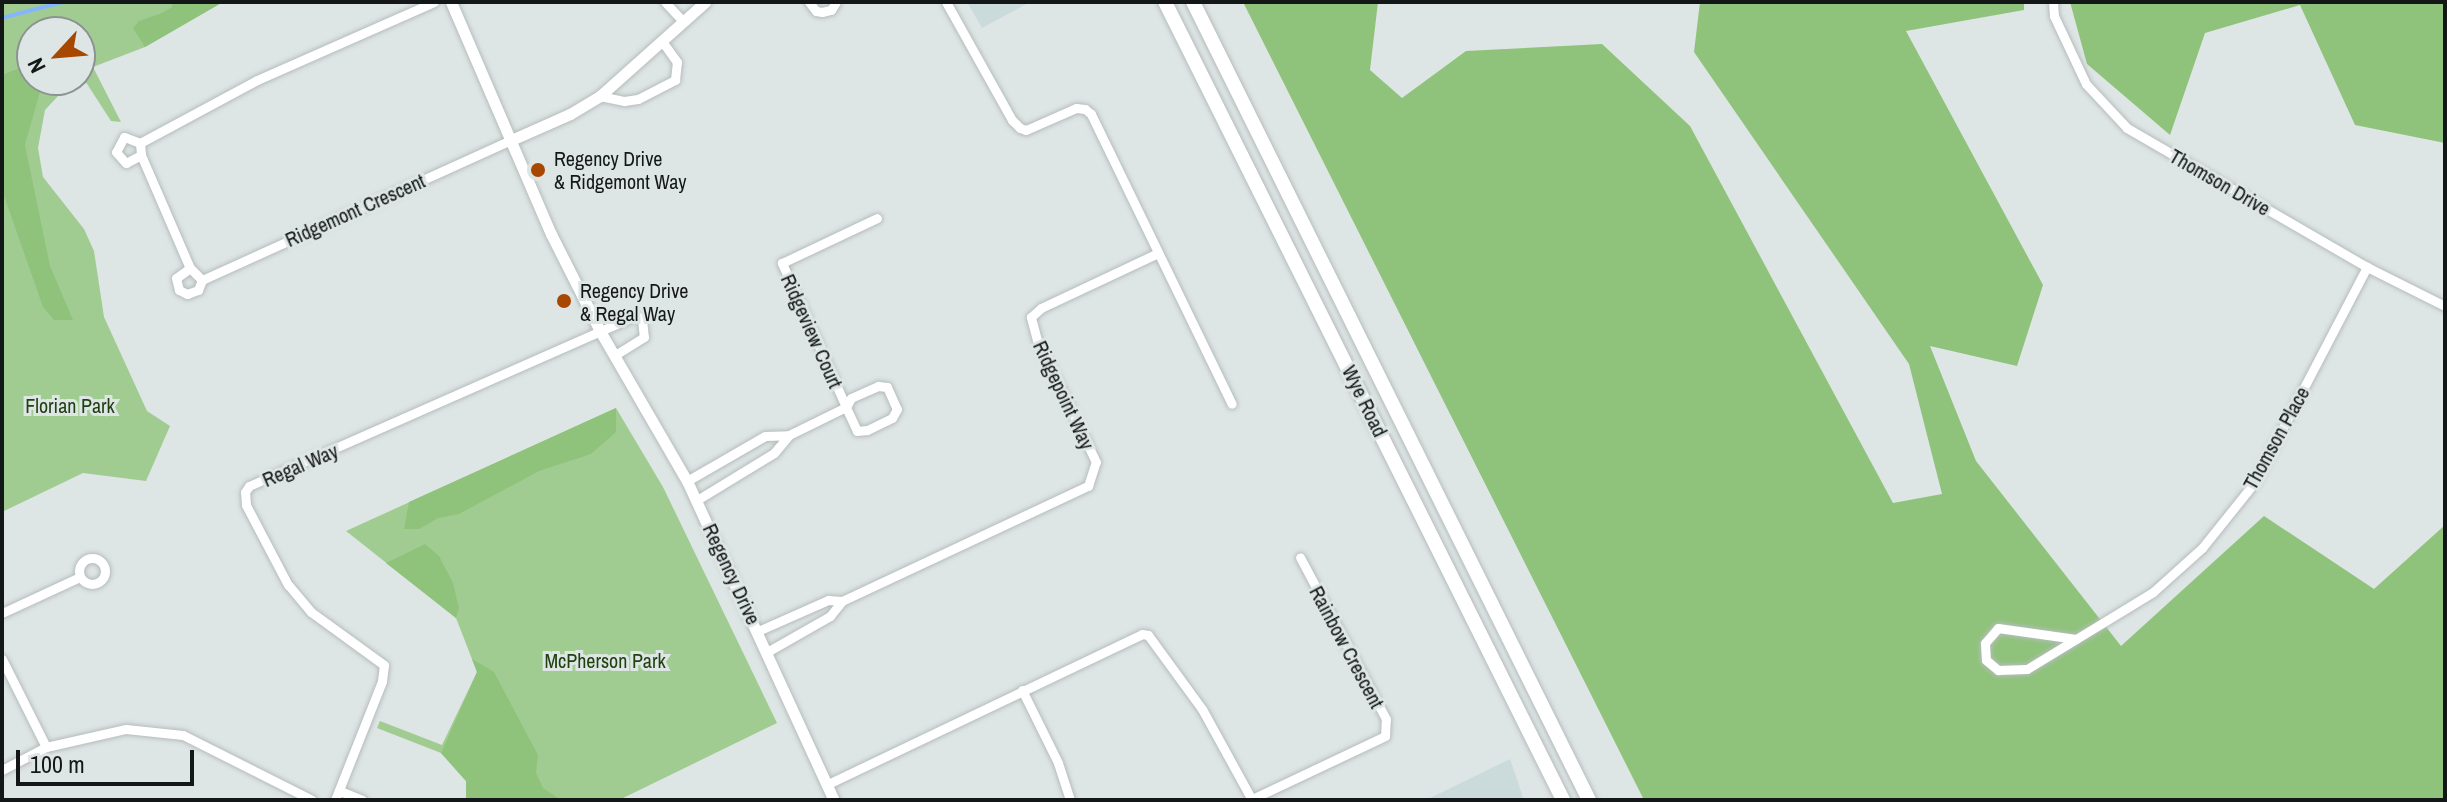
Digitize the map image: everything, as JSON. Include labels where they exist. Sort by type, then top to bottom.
[{"type":"main road","name":"Wye Road","points":[[1165,2],[1563,800]]},
{"type":"main road","name":"Wye Road","points":[[1193,2],[1589,800]]},
{"type":"street","points":[[141,155],[126,163],[116,152],[119,140],[136,138],[140,143],[257,80],[434,2]]},
{"type":"street","name":"Regency Drive","points":[[452,2],[509,141],[600,331],[697,500],[834,800]]},
{"type":"street","points":[[665,2],[683,21]]},
{"type":"street","points":[[509,141],[570,114],[600,96],[705,2]]},
{"type":"street","points":[[809,2],[816,11],[822,12],[831,10],[836,2]]},
{"type":"street","points":[[946,2],[1012,120],[1020,128],[1026,130],[1076,108],[1085,109],[1091,114],[1232,404]]},
{"type":"street","name":"Thomson Drive","points":[[2053,2],[2054,16],[2086,84],[2127,128],[2367,267],[2445,306]]},
{"type":"street","points":[[600,96],[624,101],[638,99],[675,80],[677,62],[662,41]]},
{"type":"street","name":"Ridgemont Crescent","points":[[190,268],[176,278],[179,290],[194,294],[202,280],[509,141]]},
{"type":"street","name":"Ridgemont Crescent","points":[[140,143],[141,155],[190,268],[202,280]]},
{"type":"street","name":"Ridgeview Court","points":[[687,481],[765,436],[789,435],[846,407],[851,398],[878,386],[887,387],[897,409],[892,418],[867,430],[857,431],[846,407],[782,263],[877,218]]},
{"type":"street","name":"Ridgepoint Way","points":[[767,652],[830,616],[842,601],[1088,486],[1096,462],[1037,340],[1031,317],[1041,308],[1158,253]]},
{"type":"street","name":"Thomson Place","points":[[2076,639],[1998,628],[1985,643],[1986,660],[1998,670],[2027,669],[2153,592],[2202,548],[2245,494],[2367,267]]},
{"type":"street","points":[[600,331],[631,315],[642,319],[644,337],[615,355]]},
{"type":"street","name":"Regal Way","points":[[362,800],[338,796],[382,681],[384,665],[311,612],[288,585],[246,505],[245,492],[249,486],[600,331]]},
{"type":"street","name":"Ridgeview Court","points":[[697,500],[774,453],[789,435]]},
{"type":"street","name":"Rainbow Crescent","points":[[828,784],[1135,635],[1148,635],[1220,736],[1252,799],[1385,736],[1386,719],[1300,557]]},
{"type":"street","points":[[2,613],[80,577]]},
{"type":"street","name":"Ridgepoint Way","points":[[758,631],[828,600],[842,601]]},
{"type":"street","points":[[2,659],[46,747]]},
{"type":"street","points":[[1022,690],[1058,763],[1070,800]]},
{"type":"street","points":[[2,770],[46,747],[126,729],[183,735],[312,800]]},
{"type":"shaded area","points":[[967,2],[1030,2],[982,28]]},
{"type":"shaded area","points":[[1510,759],[1524,800],[1426,800]]},
{"type":"green space","name":"Florian Park","points":[[2,2],[223,2],[145,47],[96,66],[96,16],[16,16],[16,96],[58,96],[45,110],[38,148],[43,177],[84,229],[94,251],[104,317],[147,411],[170,426],[146,481],[83,473],[2,512]]},
{"type":"green space","points":[[172,2],[223,2],[145,47],[133,28],[139,21],[172,7]]},
{"type":"green space","points":[[1243,2],[1378,2],[1370,70],[1402,98],[1466,51],[1602,44],[1690,126],[1893,503],[1942,494],[1909,364],[1694,52],[1700,2],[2024,2],[2024,10],[1906,31],[2043,285],[2017,366],[1930,346],[1976,461],[2121,646],[2264,516],[2374,589],[2445,525],[2445,800],[1644,800]]},
{"type":"green space","points":[[2070,2],[2445,2],[2445,143],[2355,125],[2300,5],[2205,33],[2170,135],[2087,64]]},
{"type":"green space","points":[[16,69],[16,96],[39,96],[25,145],[50,266],[73,320],[54,320],[43,307],[2,190],[2,75]]},
{"type":"green space","name":"Florian Park","points":[[96,73],[121,122],[111,121],[95,96]]},
{"type":"green space","name":"McPherson Park","points":[[616,408],[663,487],[777,723],[619,800],[466,800],[466,781],[441,753],[377,728],[380,721],[442,745],[477,672],[456,618],[346,531]]},
{"type":"green space","points":[[616,408],[616,432],[591,454],[539,471],[459,514],[438,518],[419,529],[404,529],[409,502]]},
{"type":"green space","points":[[425,544],[439,556],[453,583],[459,608],[456,618],[386,563]]},
{"type":"green space","points":[[472,659],[494,672],[538,755],[536,773],[543,788],[561,800],[466,800],[466,781],[441,753],[477,672]]},
{"type":"waterway","points":[[2,18],[63,2]]},
{"type":"place","name":"Regency Drive & Ridgemont Way","points":[[538,170]]},
{"type":"place","name":"Regency Drive & Regal Way","points":[[564,301]]}]
